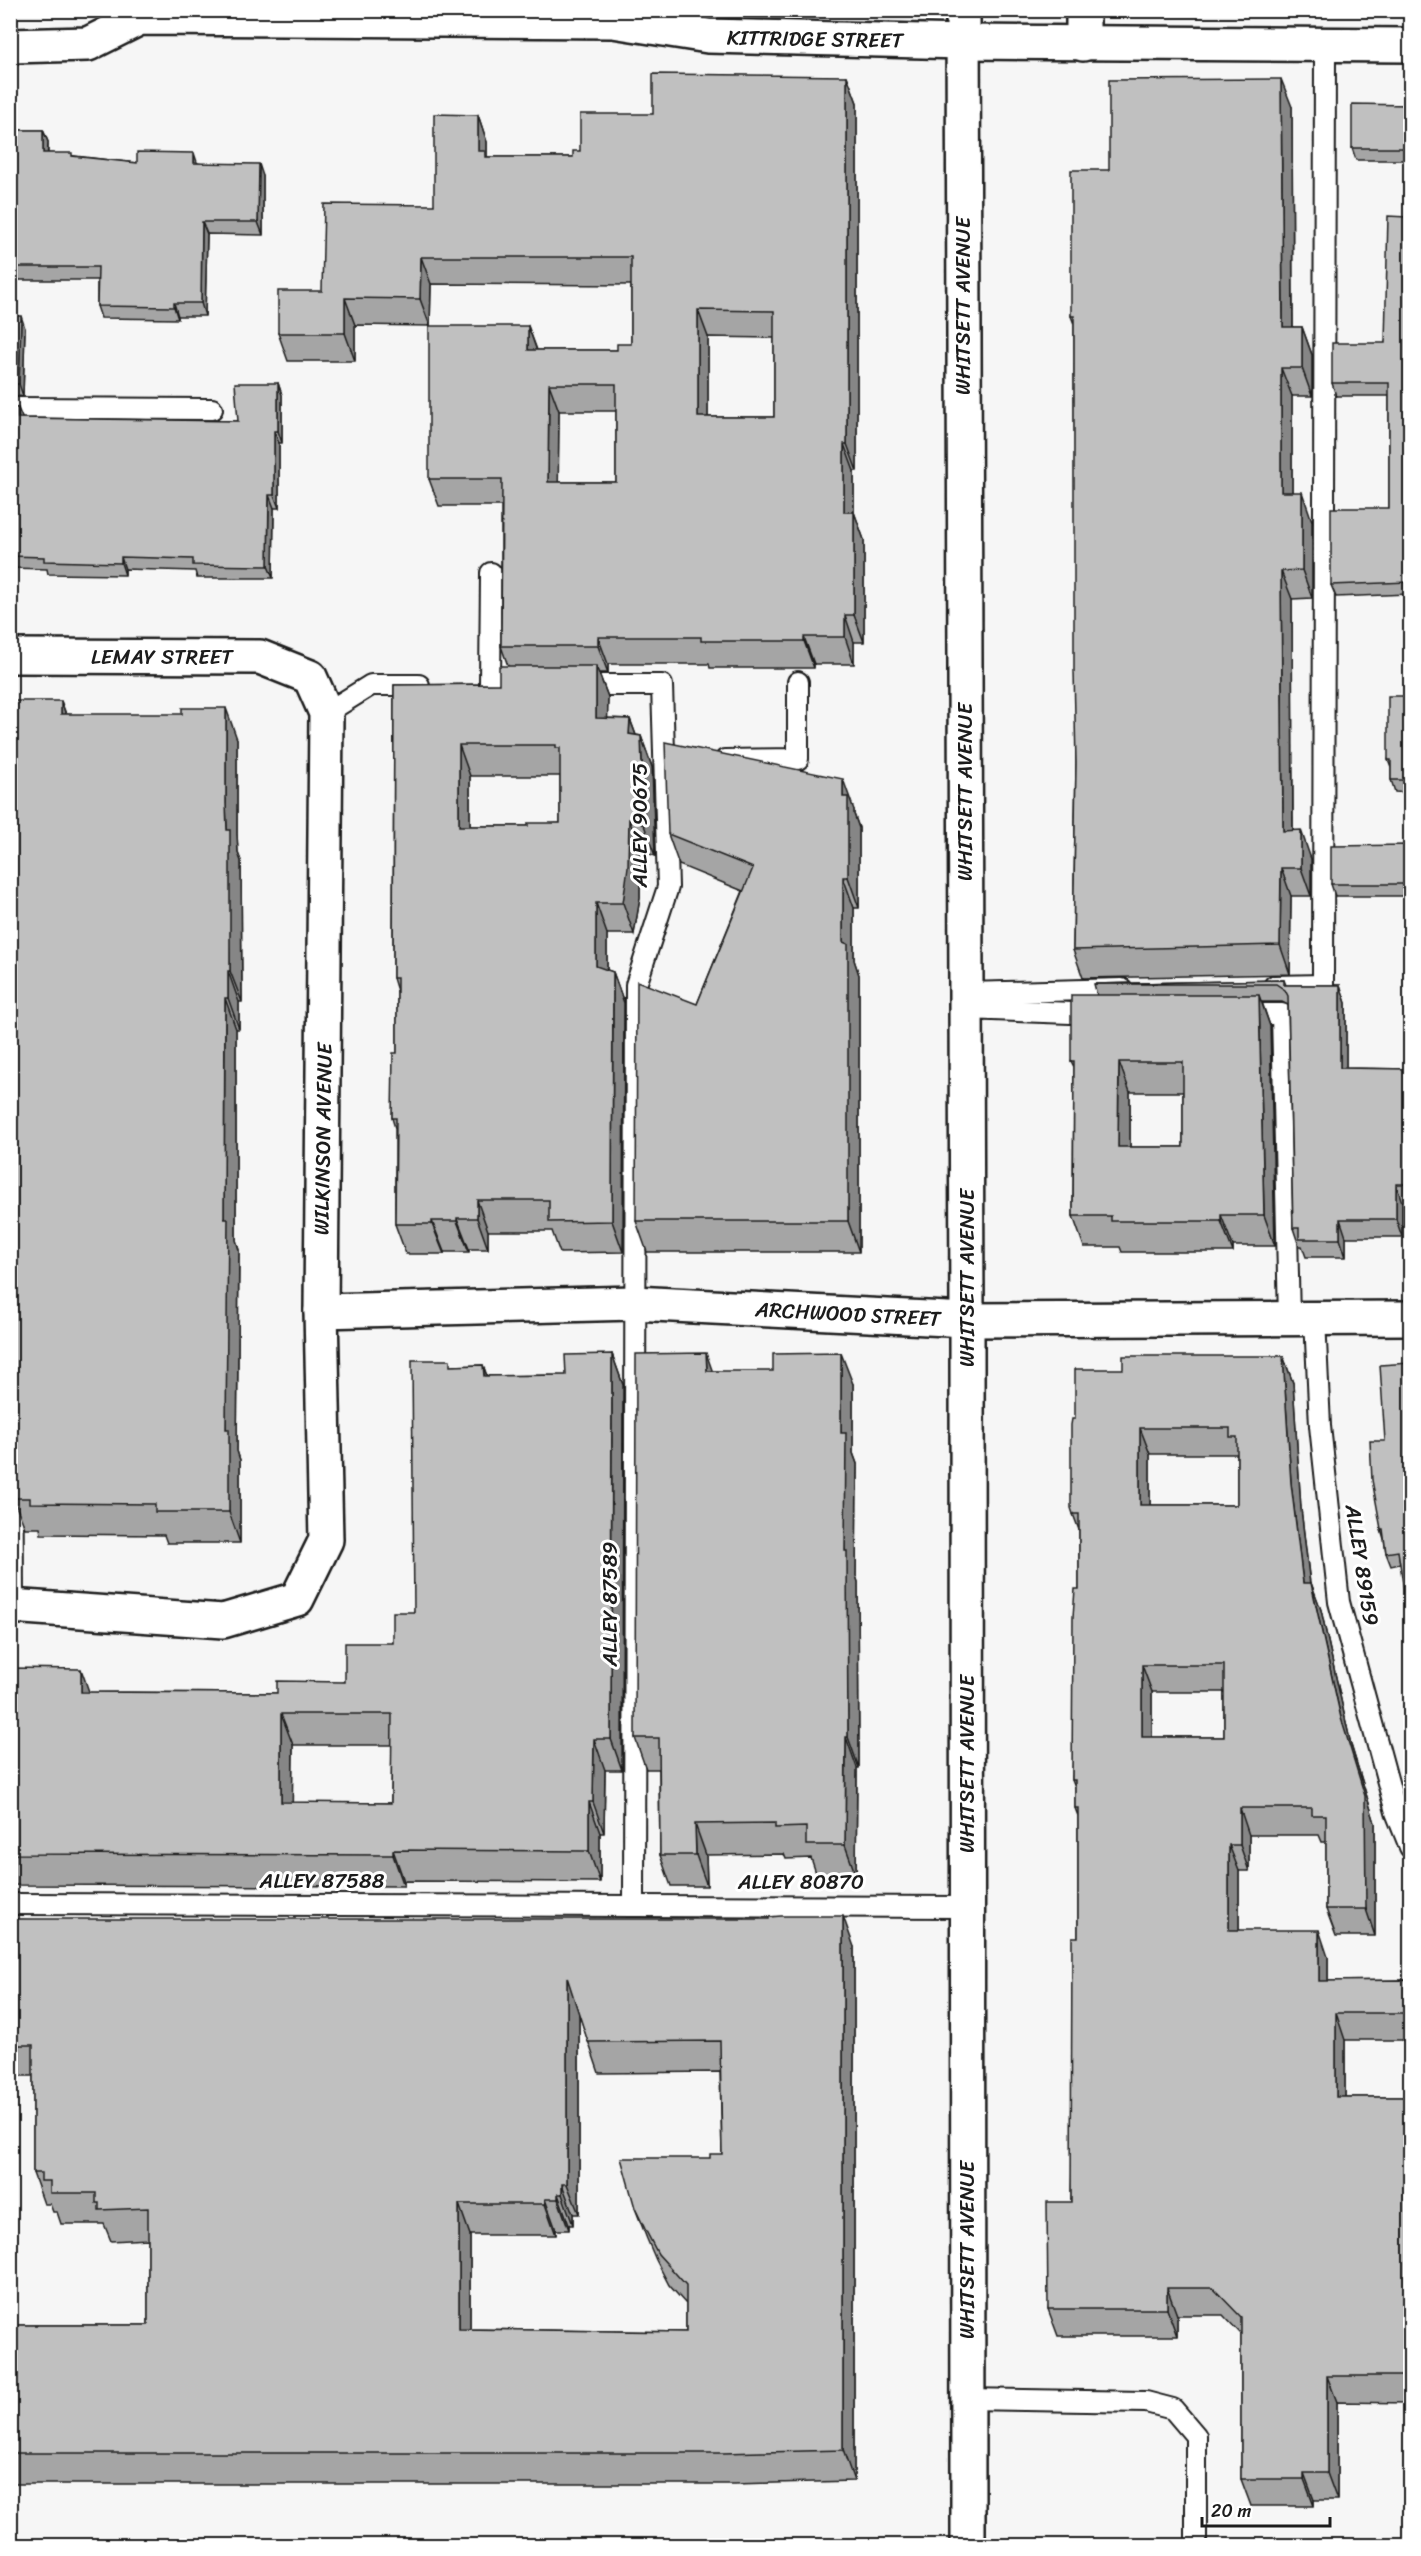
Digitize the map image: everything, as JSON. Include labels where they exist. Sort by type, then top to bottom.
[{"type":"street","points":[[1083,10],[1083,44]]},
{"type":"street","name":"KITTRIDGE STREET","points":[[10,46],[88,44],[140,18],[329,15],[613,21],[708,36],[964,26],[1083,44],[1410,45]]},
{"type":"street","name":"WHITSETT AVENUE","points":[[964,26],[968,2546]]},
{"type":"street","name":"LEMAY STREET","points":[[10,656],[260,657],[309,677]]},
{"type":"street","name":"WILKINSON AVENUE","points":[[12,1606],[224,1621],[297,1599],[326,1540],[321,1311],[327,713],[309,677]]},
{"type":"street","name":"ARCHWOOD STREET","points":[[321,1311],[634,1303],[967,1320],[1410,1318]]},
{"type":"lane","points":[[1252,986],[1323,985],[1325,44]]},
{"type":"lane","points":[[10,408],[212,409]]},
{"type":"lane","points":[[490,685],[491,573]]},
{"type":"lane","points":[[709,760],[798,759],[798,682]]},
{"type":"lane","points":[[327,713],[371,685],[442,685]]},
{"type":"lane","points":[[466,685],[513,685]]},
{"type":"lane","name":"ALLEY 90675","points":[[559,685],[662,685],[668,888],[636,985],[634,1303]]},
{"type":"lane","points":[[664,761],[686,760]]},
{"type":"lane","points":[[10,863],[12,1606]]},
{"type":"lane","points":[[966,1001],[1144,989]]},
{"type":"lane","points":[[966,1001],[1055,1014],[1114,1014]]},
{"type":"lane","name":"ALLEY 89159","points":[[1222,1014],[1282,1014],[1302,1318],[1320,1426],[1339,1602],[1396,1812],[1410,1847]]},
{"type":"lane","name":"ALLEY 87589","points":[[634,1303],[634,1906]]},
{"type":"lane","name":"ALLEY 87588","points":[[10,1904],[634,1906]]},
{"type":"lane","name":"ALLEY 80870","points":[[634,1906],[967,1907]]},
{"type":"lane","points":[[967,2399],[1146,2402],[1173,2409],[1196,2436],[1196,2546]]},
{"type":"building","points":[[653,74],[847,76],[847,444],[844,444],[844,512],[854,512],[854,615],[845,615],[845,637],[804,637],[804,641],[701,641],[701,637],[598,637],[598,646],[501,646],[502,479],[429,479],[429,326],[528,326],[528,350],[617,350],[617,344],[631,344],[631,257],[421,257],[420,299],[345,298],[345,333],[278,333],[278,291],[322,291],[324,204],[434,205],[434,114],[478,115],[478,151],[485,151],[485,157],[573,157],[573,151],[580,151],[580,114],[653,114]],"holes":[[[698,310],[774,311],[774,417],[698,417]],[[549,384],[616,384],[616,482],[548,482]]]},
{"type":"building","points":[[1281,79],[1283,327],[1302,327],[1302,368],[1281,368],[1281,492],[1302,492],[1302,570],[1281,571],[1283,831],[1301,830],[1301,868],[1281,868],[1280,945],[1073,950],[1076,763],[1071,170],[1109,170],[1109,80]]},
{"type":"building","points":[[1352,104],[1410,105],[1410,780],[1391,780],[1391,760],[1388,760],[1388,696],[1406,696],[1409,582],[1331,585],[1331,508],[1389,508],[1389,383],[1332,383],[1332,343],[1385,343],[1388,216],[1407,217],[1407,148],[1352,148]]},
{"type":"building","points":[[10,130],[43,130],[43,153],[72,153],[72,156],[137,163],[137,152],[194,153],[194,163],[259,164],[258,222],[202,222],[201,303],[174,303],[174,307],[97,306],[98,267],[12,267]]},
{"type":"building","points":[[10,316],[21,316],[19,384],[10,384]]},
{"type":"building","points":[[235,383],[278,383],[278,431],[274,431],[274,495],[269,495],[268,566],[193,565],[193,559],[121,557],[121,563],[44,561],[44,557],[10,556],[10,407],[18,408],[18,418],[238,421]]},
{"type":"building","points":[[499,666],[596,666],[596,718],[630,719],[629,734],[641,736],[644,825],[629,819],[628,867],[623,903],[596,903],[596,966],[613,972],[612,1221],[549,1222],[549,1200],[477,1200],[477,1218],[432,1221],[432,1224],[395,1224],[396,1118],[392,1118],[393,1053],[397,1053],[397,978],[393,978],[394,685],[499,684]],"holes":[[[459,745],[556,745],[556,748],[560,748],[560,823],[528,823],[528,826],[459,826]]]},
{"type":"building","points":[[10,701],[61,701],[61,714],[182,714],[182,708],[226,708],[226,803],[227,830],[230,830],[230,971],[228,971],[228,998],[225,998],[224,1219],[228,1219],[226,1429],[229,1429],[229,1512],[155,1512],[155,1504],[30,1503],[30,1498],[13,1498]]},
{"type":"building","points":[[665,742],[843,779],[843,797],[848,797],[848,877],[843,877],[843,942],[848,944],[848,1221],[636,1221],[637,981],[697,1004],[753,868],[668,834]]},
{"type":"building","points":[[1410,845],[1410,951],[1407,951],[1408,884],[1331,884],[1331,846]]},
{"type":"building","points":[[1284,980],[1284,985],[1340,985],[1340,1068],[1410,1069],[1410,1184],[1396,1184],[1396,1219],[1340,1219],[1340,1239],[1299,1239],[1299,1228],[1293,1228],[1288,996],[1285,990],[1276,984],[1094,984]]},
{"type":"building","points":[[1071,995],[1259,995],[1264,1215],[1221,1215],[1221,1221],[1111,1221],[1111,1216],[1073,1216],[1074,1061],[1071,1061]],"holes":[[[1119,1062],[1183,1062],[1183,1147],[1118,1147]]]},
{"type":"building","points":[[706,1353],[707,1371],[773,1371],[773,1354],[841,1353],[841,1433],[846,1433],[845,1551],[847,1551],[848,1737],[846,1737],[845,1845],[806,1845],[806,1827],[775,1828],[775,1823],[695,1824],[696,1855],[660,1855],[659,1738],[635,1738],[636,1354]]},
{"type":"building","points":[[612,1354],[611,1739],[594,1739],[593,1802],[589,1802],[589,1851],[393,1850],[393,1855],[10,1854],[10,1668],[81,1669],[81,1692],[277,1693],[277,1681],[345,1682],[345,1643],[393,1643],[393,1612],[414,1612],[412,1360],[450,1360],[450,1366],[483,1365],[484,1376],[566,1375],[565,1355]],"holes":[[[281,1714],[392,1714],[391,1803],[281,1802]]]},
{"type":"building","points":[[1123,1356],[1283,1356],[1291,1483],[1303,1583],[1311,1583],[1341,1718],[1365,1796],[1366,1909],[1326,1909],[1326,1815],[1312,1815],[1312,1808],[1240,1808],[1240,1845],[1229,1845],[1229,1930],[1319,1930],[1319,1981],[1410,1980],[1410,2013],[1336,2013],[1336,2097],[1410,2097],[1410,2376],[1327,2376],[1327,2473],[1304,2473],[1304,2479],[1241,2479],[1241,2317],[1213,2288],[1167,2288],[1167,2309],[1048,2309],[1047,2202],[1071,2202],[1072,1937],[1078,1937],[1078,1808],[1075,1808],[1075,1780],[1072,1780],[1073,1617],[1075,1589],[1079,1589],[1079,1514],[1073,1514],[1071,1508],[1071,1425],[1072,1419],[1075,1419],[1075,1369],[1123,1369]],"holes":[[[1140,1428],[1230,1428],[1230,1437],[1237,1437],[1237,1505],[1140,1505]],[[1142,1665],[1224,1665],[1224,1737],[1142,1737]]]},
{"type":"building","points":[[1410,1363],[1410,1629],[1398,1551],[1386,1553],[1372,1480],[1370,1441],[1385,1441],[1380,1365]]},
{"type":"building","points":[[843,1916],[843,2450],[723,2453],[10,2453],[10,2325],[148,2325],[148,2208],[99,2210],[96,2193],[50,2193],[50,2181],[41,2181],[41,2173],[33,2173],[33,2045],[10,2045],[10,1919],[769,1919],[769,1917]],"holes":[[[567,1977],[588,2042],[720,2041],[722,2154],[710,2154],[710,2158],[621,2158],[635,2208],[645,2229],[658,2254],[686,2285],[686,2332],[459,2329],[459,2204],[545,2204],[545,2199],[558,2199],[558,2194],[562,2194],[562,2184],[567,2184]]]}]
